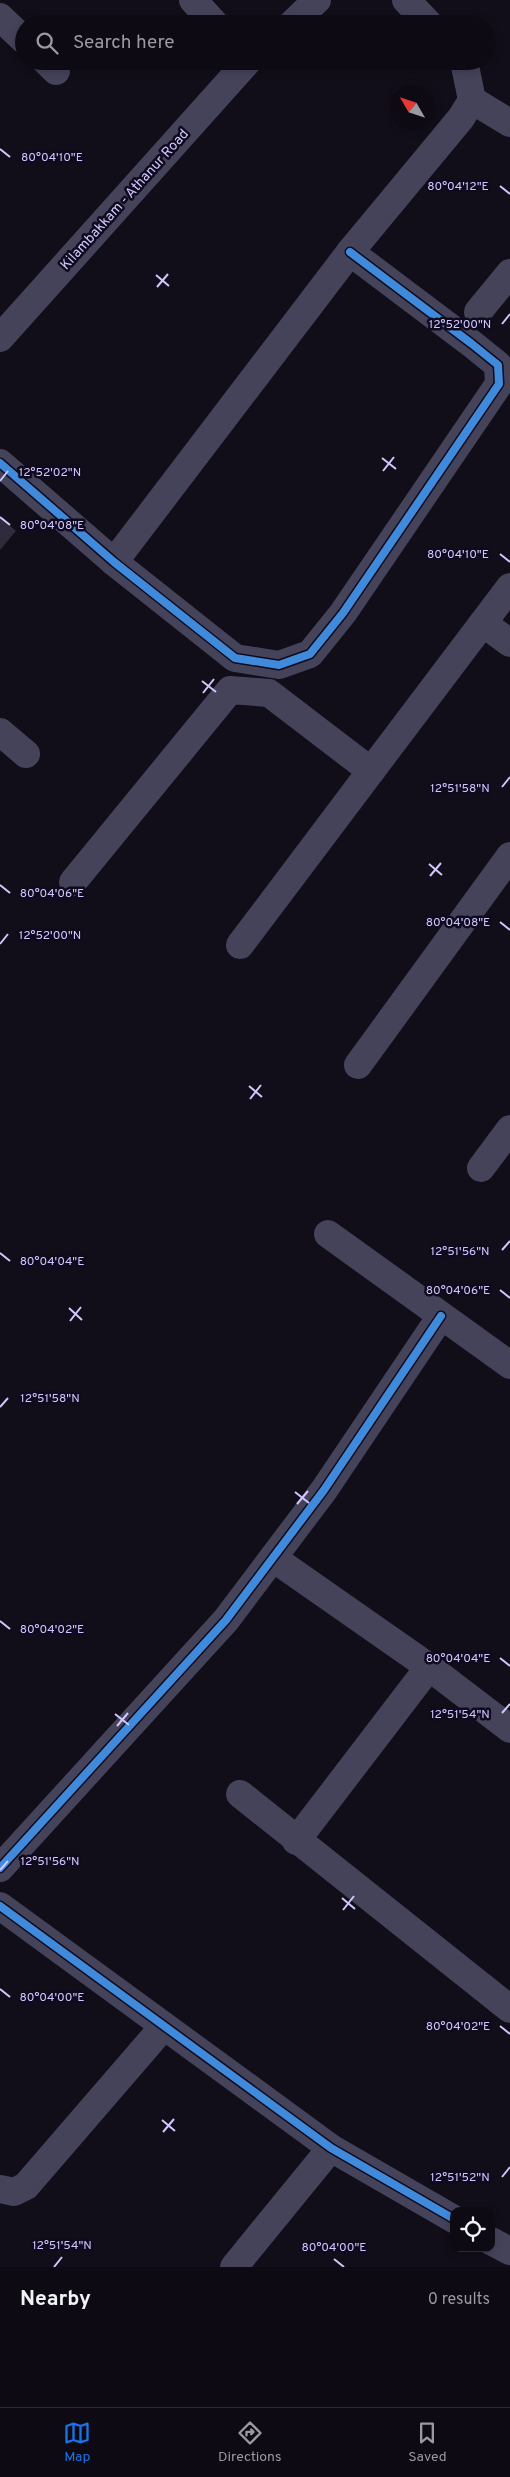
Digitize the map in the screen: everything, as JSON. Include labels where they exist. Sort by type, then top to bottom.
[{"type":"street","points":[[193,0],[207,15]]},
{"type":"street","points":[[301,15],[317,0]]},
{"type":"street","points":[[406,0],[420,15]]},
{"type":"street","points":[[0,17],[15,31]]},
{"type":"street","name":"Kilambakkam - Athanur Road","points":[[0,338],[242,70]]},
{"type":"street","points":[[114,562],[350,252],[461,118],[472,100],[466,70]]},
{"type":"street","points":[[472,100],[510,123]]},
{"type":"street","points":[[0,463],[114,562],[235,658],[279,665],[310,654],[343,613],[499,384],[498,365],[350,252]]},
{"type":"street","points":[[478,312],[510,273]]},
{"type":"street","points":[[240,945],[510,587]]},
{"type":"street","points":[[483,623],[510,644]]},
{"type":"street","points":[[74,882],[230,690],[269,693],[371,771]]},
{"type":"street","points":[[0,732],[26,754]]},
{"type":"street","points":[[358,1065],[510,856]]},
{"type":"street","points":[[480,1168],[510,1129]]},
{"type":"street","points":[[328,1234],[510,1365]]},
{"type":"street","points":[[0,1868],[226,1620],[324,1490],[441,1316]]},
{"type":"street","points":[[273,1558],[429,1667],[510,1729]]},
{"type":"street","points":[[296,1841],[429,1667]]},
{"type":"street","points":[[240,1794],[296,1841],[510,2009]]},
{"type":"street","points":[[0,1906],[331,2148],[450,2217]]},
{"type":"street","points":[[0,2188],[14,2192],[26,2186],[164,2026]]},
{"type":"street","points":[[234,2267],[331,2148]]},
{"type":"street","points":[[495,2243],[510,2251]]},
{"type":"building","points":[[0,517],[16,531],[0,550]]},
{"type":"cycle path","points":[[0,463],[114,562],[235,658],[279,665],[310,654],[343,613],[499,384],[498,365],[350,252]]},
{"type":"cycle path","points":[[0,1868],[226,1620],[324,1490],[441,1316]]},
{"type":"cycle path","points":[[0,1906],[331,2148],[450,2217]]}]
